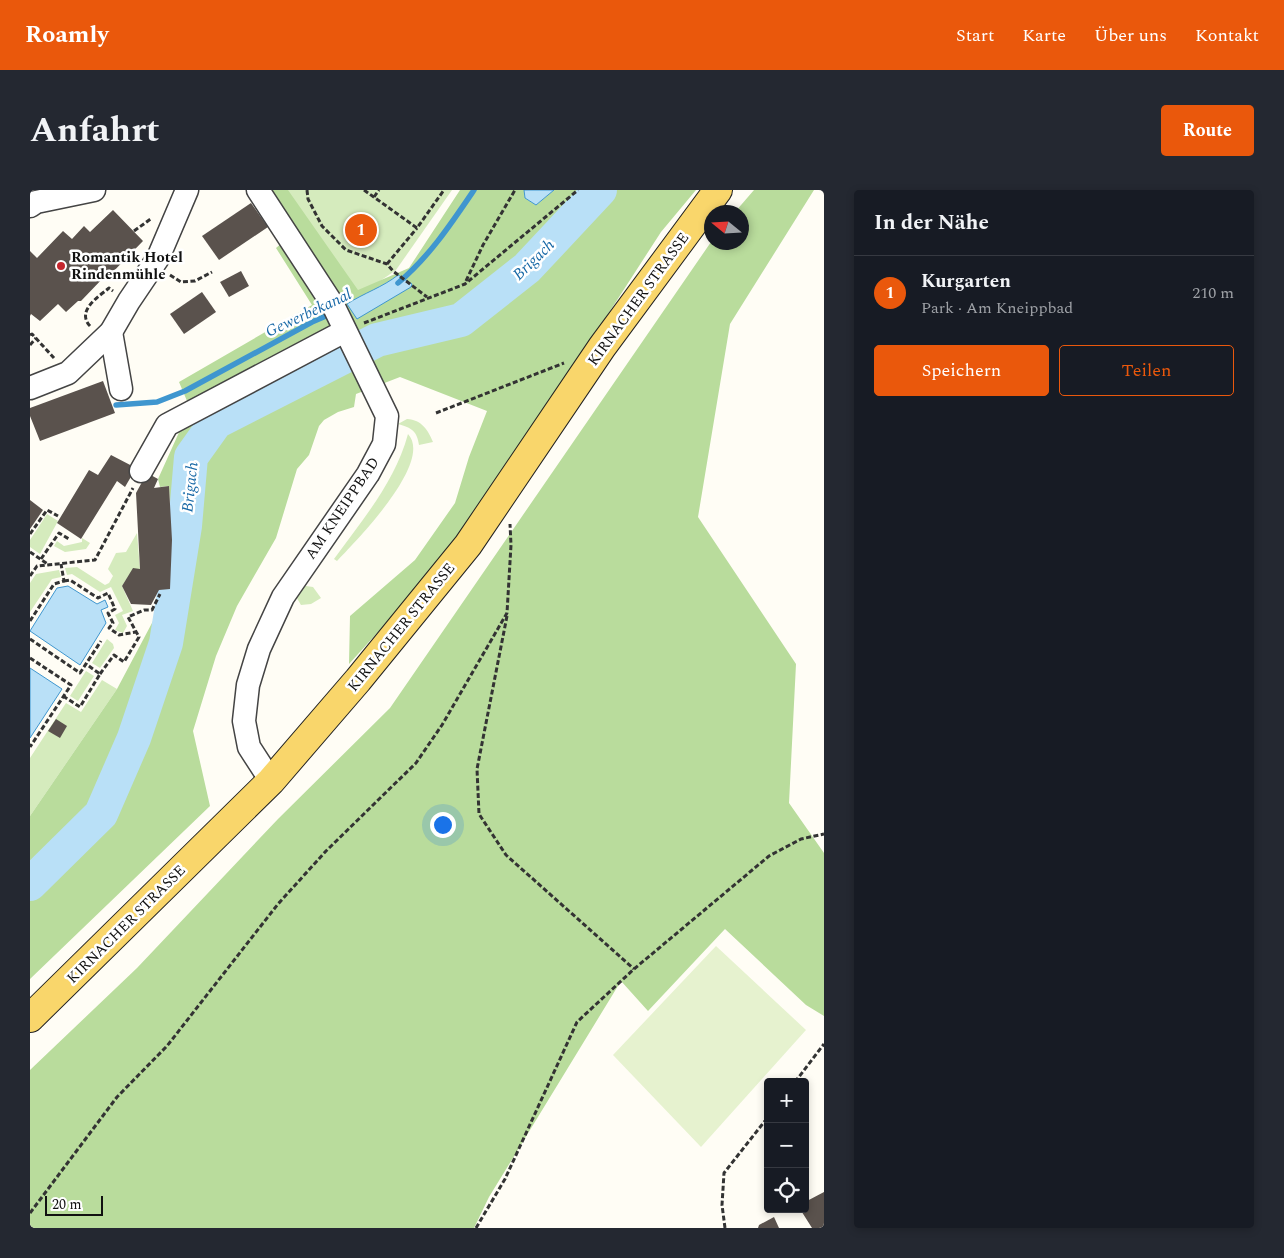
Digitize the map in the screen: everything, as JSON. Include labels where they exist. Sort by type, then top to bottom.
[{"type":"main road","name":"KIRNACHER STRASSE","points":[[30,1018],[271,781],[358,680],[462,553],[602,347],[718,190]]},
{"type":"street","points":[[30,206],[36,202],[94,190]]},
{"type":"street","points":[[30,388],[68,373],[111,332],[158,258],[186,190]]},
{"type":"street","name":"AM KNEIPPBAD","points":[[258,190],[343,326],[387,416],[384,444],[368,474],[283,597],[259,649],[248,686],[244,720],[249,747],[271,781]]},
{"type":"street","points":[[141,471],[167,425],[343,326]]},
{"type":"street","points":[[111,332],[121,389]]},
{"type":"path","points":[[307,190],[308,199],[322,226],[346,250],[387,264],[393,271],[427,297]]},
{"type":"path","points":[[364,190],[417,228]]},
{"type":"path","points":[[374,197],[379,190]]},
{"type":"path","points":[[387,264],[417,228],[444,190]]},
{"type":"path","points":[[465,284],[483,245],[515,190]]},
{"type":"path","points":[[343,326],[465,284],[578,190]]},
{"type":"path","points":[[158,258],[171,277],[181,282],[195,281],[212,272]]},
{"type":"path","points":[[30,335],[36,338],[68,373]]},
{"type":"path","points":[[30,345],[36,338]]},
{"type":"path","points":[[436,413],[566,362]]},
{"type":"path","points":[[30,576],[37,566],[95,560],[141,471]]},
{"type":"path","points":[[508,487],[511,545],[508,613],[477,769],[479,814],[506,856],[634,969]]},
{"type":"path","points":[[30,534],[47,510],[58,516]]},
{"type":"path","points":[[41,559],[59,533],[69,539]]},
{"type":"path","points":[[30,552],[50,565]]},
{"type":"path","points":[[61,564],[64,581]]},
{"type":"path","points":[[30,621],[54,584],[70,580],[98,598],[108,593],[115,610],[108,612],[113,623],[109,628],[119,635],[136,632]]},
{"type":"path","points":[[63,696],[80,706],[114,656],[124,662],[138,637],[128,617],[144,610],[152,610],[160,594]]},
{"type":"path","points":[[30,1213],[117,1097],[167,1046],[278,904],[326,851],[416,762],[442,724],[508,613]]},
{"type":"path","points":[[30,639],[80,673],[101,641]]},
{"type":"path","points":[[30,658],[70,684],[30,747]]},
{"type":"path","points":[[86,664],[100,674]]},
{"type":"path","points":[[476,1228],[505,1179],[577,1022],[634,969],[769,856],[802,839],[824,834]]},
{"type":"path","points":[[798,1078],[824,1044]]},
{"type":"path","points":[[725,1228],[722,1205],[724,1173],[764,1122]]},
{"type":"green space","points":[[271,190],[452,190],[396,270],[347,304]]},
{"type":"green space","points":[[272,190],[288,190],[358,290],[409,268],[460,190],[524,190],[525,198],[536,205],[554,190],[696,190],[661,232],[464,537],[349,664],[350,616],[415,560],[455,503],[469,457],[487,411],[400,377],[356,394],[354,407],[338,412],[324,420],[319,426],[309,455],[297,469],[276,538],[237,606],[216,656],[193,731],[210,806],[30,979],[30,816],[117,689],[170,589],[172,540],[169,486],[160,487],[158,479],[190,408],[179,382],[312,305],[276,248],[295,232]]},
{"type":"green space","points":[[754,190],[814,190],[730,324],[698,517],[796,664],[789,803],[824,853],[824,1016],[806,1005],[725,929],[648,1011],[621,981],[489,1197],[474,1228],[30,1228],[30,1070],[137,968],[278,819],[390,708],[705,250],[749,250],[749,205],[741,205]]},
{"type":"green space","points":[[407,419],[417,421],[424,426],[433,442],[419,445],[417,436],[413,431],[398,424]]},
{"type":"green space","points":[[408,434],[413,447],[411,463],[402,481],[375,519],[337,561],[334,559],[367,515],[387,484]]},
{"type":"green space","points":[[47,514],[58,521],[40,554],[30,547],[30,540]]},
{"type":"green space","points":[[137,533],[140,569],[133,569],[122,586],[133,611],[122,615],[127,626],[123,633],[115,630],[119,623],[115,615],[123,611],[111,587],[100,592],[72,574],[67,575],[65,568],[77,567],[105,585],[109,583],[113,576],[108,569],[116,553],[126,552]]},
{"type":"green space","points":[[82,538],[90,543],[86,549],[65,552],[54,546],[57,541],[64,546],[82,542]]},
{"type":"green space","points":[[59,570],[61,577],[52,579],[30,612],[30,583],[36,574]]},
{"type":"green space","points":[[299,585],[313,587],[321,598],[311,604],[301,605],[295,595]]},
{"type":"green space","points":[[107,639],[113,644],[114,648],[100,668],[92,663]]},
{"type":"green space","points":[[86,671],[94,676],[78,701],[70,696]]},
{"type":"green space","points":[[102,680],[117,689],[30,816],[30,758],[66,703],[81,712]]},
{"type":"green space","points":[[716,946],[806,1030],[701,1147],[613,1055]]},
{"type":"water","points":[[524,190],[554,190],[536,205],[525,198]]},
{"type":"water","points":[[398,275],[412,284],[411,287],[357,319],[347,304]]},
{"type":"water","points":[[68,586],[97,604],[105,600],[108,607],[101,610],[106,623],[80,665],[30,631],[57,588]]},
{"type":"water","points":[[30,668],[62,689],[30,738]]},
{"type":"building","points":[[251,203],[268,227],[219,260],[202,236]]},
{"type":"building","points":[[113,210],[143,241],[107,278],[105,276],[81,301],[78,301],[66,312],[58,304],[40,321],[31,314],[30,316],[30,251],[37,258],[63,231],[72,239],[84,226],[90,232]]},
{"type":"building","points":[[241,271],[249,286],[229,297],[220,282]]},
{"type":"building","points":[[202,292],[216,312],[184,334],[170,314]]},
{"type":"building","points":[[103,381],[115,413],[40,441],[30,416],[30,408]]},
{"type":"building","points":[[111,455],[136,468],[125,487],[117,481],[81,539],[57,523],[89,470],[98,475]]},
{"type":"building","points":[[147,473],[158,479],[154,488],[169,486],[172,540],[170,589],[159,590],[151,605],[131,604],[122,586],[133,568],[140,569],[136,493]]},
{"type":"building","points":[[30,500],[43,510],[30,529]]},
{"type":"building","points":[[56,719],[67,726],[60,738],[48,731]]},
{"type":"building","points":[[824,1192],[824,1228],[812,1228],[803,1213],[809,1213],[809,1200]]},
{"type":"building","points":[[774,1217],[779,1228],[758,1228],[759,1225]]},
{"type":"waterway","name":"Gewerbekanal","points":[[398,283],[430,251],[474,190]]},
{"type":"waterway","name":"Brigach","points":[[30,884],[101,814],[134,738],[166,643],[185,526],[191,457],[216,422],[377,340],[461,320],[527,268],[600,190]]},
{"type":"waterway","name":"Gewerbekanal","points":[[116,405],[157,402],[185,391],[312,322],[333,313]]},
{"type":"place","name":"Kurgarten","points":[[361,230]]},
{"type":"place","name":"Romantik Hotel Rindenmühle","points":[[61,266]]}]
